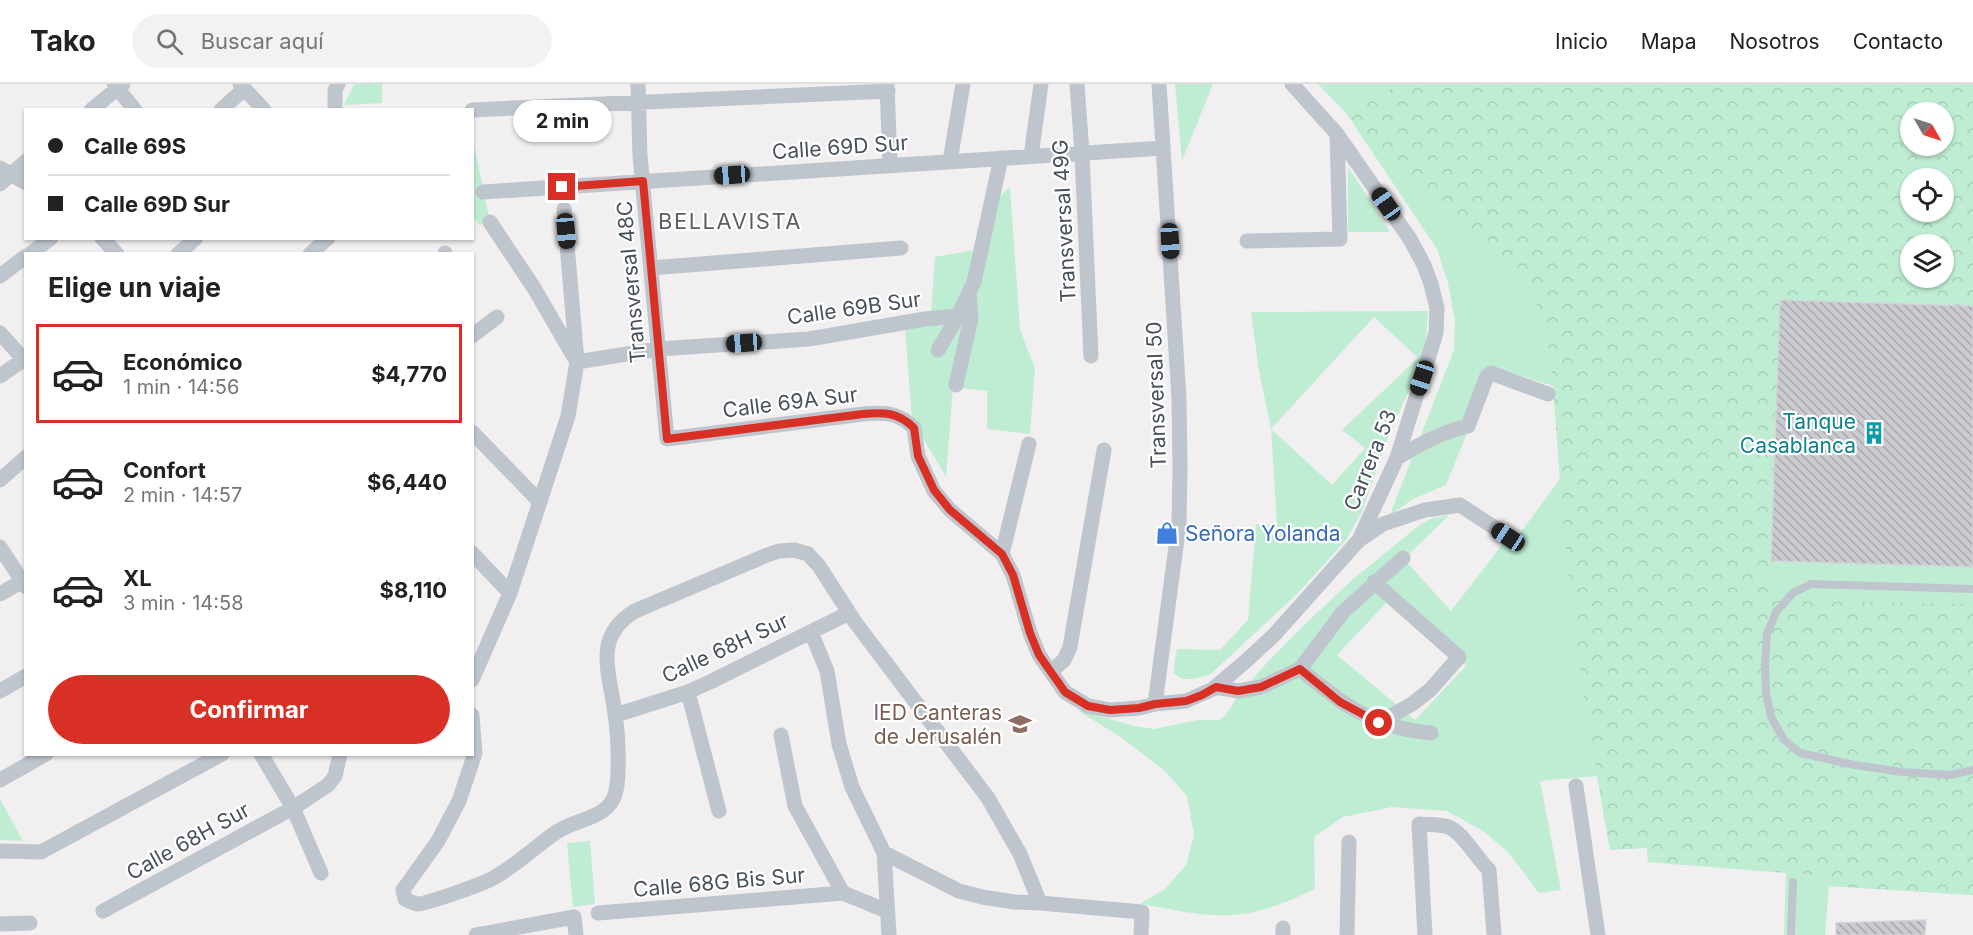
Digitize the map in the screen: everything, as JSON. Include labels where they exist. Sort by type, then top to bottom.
[{"type":"street","name":"Transversal 48C","points":[[638,84],[643,181],[667,439]]},
{"type":"street","points":[[950,161],[963,84]]},
{"type":"street","points":[[1031,156],[1041,84]]},
{"type":"street","name":"Transversal 49G","points":[[1077,84],[1091,356]]},
{"type":"street","name":"Transversal 50","points":[[1155,704],[1179,524],[1179,398],[1159,84]]},
{"type":"street","points":[[1247,241],[1340,239],[1337,134],[1292,84]]},
{"type":"street","points":[[93,108],[118,85],[134,108]]},
{"type":"street","points":[[335,86],[335,108]]},
{"type":"street","points":[[222,108],[242,87],[262,108]]},
{"type":"street","points":[[474,110],[887,87],[890,165]]},
{"type":"street","name":"Carrera 53","points":[[1155,704],[1186,701],[1216,687],[1274,635],[1359,540],[1397,458],[1436,333],[1437,308],[1424,265],[1410,238],[1337,134]]},
{"type":"street","name":"Calle 69D Sur","points":[[483,192],[1163,147]]},
{"type":"street","points":[[938,350],[974,282],[1000,158]]},
{"type":"street","points":[[4,175],[24,162]]},
{"type":"street","points":[[4,175],[24,182]]},
{"type":"street","points":[[474,674],[510,593],[568,416],[577,362],[564,209]]},
{"type":"street","points":[[490,222],[534,288],[577,362]]},
{"type":"street","points":[[33,252],[48,240]]},
{"type":"street","points":[[104,240],[115,252]]},
{"type":"street","points":[[180,252],[194,240]]},
{"type":"street","points":[[312,252],[326,240]]},
{"type":"street","points":[[651,268],[901,248]]},
{"type":"street","points":[[0,276],[13,260]]},
{"type":"street","points":[[956,385],[971,318],[969,293]]},
{"type":"street","points":[[474,334],[497,316]]},
{"type":"street","name":"Calle 69B Sur","points":[[577,362],[658,349],[809,339],[925,319],[958,316]]},
{"type":"street","points":[[0,333],[24,361],[0,376]]},
{"type":"street","points":[[1397,458],[1434,436],[1468,426],[1487,376],[1491,373],[1548,394]]},
{"type":"street","name":"Calle 69A Sur","points":[[667,439],[884,412],[897,415],[914,428],[918,456],[934,490],[950,510],[1002,554]]},
{"type":"street","points":[[474,434],[540,502]]},
{"type":"street","points":[[1029,444],[1002,554],[1013,575],[1039,655],[1065,692],[1088,706],[1110,710],[1139,708],[1155,704]]},
{"type":"street","points":[[1051,672],[1064,660],[1070,647],[1104,450]]},
{"type":"street","points":[[0,480],[24,460]]},
{"type":"street","points":[[1359,540],[1383,524],[1425,510],[1460,505],[1515,541]]},
{"type":"street","points":[[0,547],[22,574],[0,594]]},
{"type":"street","points":[[474,740],[475,753],[459,801],[438,841],[404,887],[405,899],[419,904],[495,878],[560,829],[590,818],[608,807],[615,795],[618,781],[616,716],[606,650],[612,633],[619,623],[635,611],[766,555],[778,551],[794,550],[808,554],[819,566],[849,613],[988,798],[1020,854],[1040,903]]},
{"type":"street","points":[[474,555],[510,593]]},
{"type":"street","points":[[1216,687],[1238,691],[1261,687],[1300,669],[1342,612],[1403,558]]},
{"type":"street","points":[[1374,582],[1459,657],[1437,683],[1421,697],[1379,723]]},
{"type":"street","name":"Calle 68H Sur","points":[[616,716],[688,692],[849,613]]},
{"type":"street","points":[[811,632],[827,671],[839,744],[852,787],[884,853],[889,935]]},
{"type":"street","points":[[1300,669],[1340,702],[1379,723],[1407,731],[1431,733]]},
{"type":"street","points":[[0,691],[24,677]]},
{"type":"street","points":[[688,692],[719,811]]},
{"type":"street","points":[[781,735],[795,806],[843,893],[887,911]]},
{"type":"street","points":[[0,780],[42,756]]},
{"type":"street","points":[[0,851],[41,852],[218,756]]},
{"type":"street","points":[[262,756],[293,808],[321,873]]},
{"type":"street","name":"Calle 68H Sur","points":[[103,911],[293,808],[328,785],[335,776],[340,756]]},
{"type":"street","points":[[1576,786],[1598,935]]},
{"type":"street","points":[[1425,935],[1419,824],[1449,826],[1459,834],[1489,870],[1494,935]]},
{"type":"street","points":[[1347,935],[1349,842]]},
{"type":"street","points":[[884,853],[959,891],[982,897],[1014,902],[1142,912],[1141,935]]},
{"type":"street","name":"Calle 68G Bis Sur","points":[[598,913],[843,893]]},
{"type":"street","points":[[476,935],[574,917],[576,935]]},
{"type":"street","points":[[0,924],[30,923]]},
{"type":"lane","points":[[1973,589],[1811,584],[1793,593],[1776,612],[1767,634],[1765,664],[1766,693],[1771,717],[1784,740],[1800,753],[1902,772],[1950,775],[1973,770]]},
{"type":"lane","points":[[1791,935],[1793,882]]},
{"type":"green space","points":[[354,84],[382,84],[382,103],[344,105]]},
{"type":"green space","points":[[1175,84],[1213,84],[1182,161]]},
{"type":"green space","points":[[1318,84],[1973,84],[1973,895],[1829,886],[1825,935],[1784,935],[1786,873],[1648,862],[1647,847],[1610,850],[1597,776],[1540,781],[1561,890],[1539,893],[1508,852],[1483,831],[1447,811],[1392,807],[1343,817],[1314,837],[1315,889],[1279,904],[1251,913],[1216,915],[1140,904],[1165,889],[1186,865],[1194,835],[1187,796],[1165,771],[1122,738],[1077,710],[1154,729],[1198,720],[1219,720],[1225,716],[1262,668],[1352,580],[1417,527],[1432,518],[1449,515],[1404,559],[1451,611],[1508,537],[1515,540],[1560,479],[1553,386],[1494,367],[1446,485],[1411,500],[1389,517],[1454,350],[1455,321],[1448,283],[1437,249],[1346,113]],"holes":[[[1389,600],[1466,666],[1415,720],[1337,655]]]},
{"type":"green space","points":[[1400,84],[1973,84],[1973,306],[1780,301],[1771,601],[1973,604],[1973,895],[1829,886],[1830,876],[1648,862],[1647,848],[1610,850],[1584,699],[1565,546],[1551,358],[1537,305],[1513,274],[1346,113]]},
{"type":"green space","points":[[474,145],[490,222],[479,225],[474,218]]},
{"type":"green space","points":[[1348,167],[1390,232],[1348,232]]},
{"type":"green space","points":[[1010,187],[1020,330],[1035,368],[1030,434],[987,429],[987,391],[953,387],[946,477],[912,419],[905,329],[930,325],[935,257],[974,250],[992,208]]},
{"type":"green space","points":[[1428,311],[1426,340],[1420,366],[1386,442],[1362,512],[1346,540],[1298,593],[1211,674],[1194,679],[1182,679],[1174,673],[1177,649],[1220,650],[1248,620],[1256,524],[1277,525],[1271,429],[1259,371],[1251,312]],"holes":[[[1374,317],[1418,358],[1342,430],[1365,448],[1332,485],[1271,429]]]},
{"type":"green space","points":[[0,799],[23,841],[0,840]]},
{"type":"green space","points":[[590,841],[595,904],[573,907],[567,843]]},
{"type":"building","name":"Tanque Casablanca","points":[[1780,300],[1973,306],[1973,567],[1771,561]]},
{"type":"building","points":[[1926,920],[1925,935],[1836,935],[1836,923]]},
{"type":"place","name":"Tanque Casablanca","points":[[1874,433]]},
{"type":"place","name":"Señora Yolanda","points":[[1167,533]]},
{"type":"place","name":"IED Canteras de Jerusalén","points":[[1020,724]]},
{"type":"district","name":"BELLAVISTA","points":[[730,221]]},
{"type":"route","points":[[562,187],[643,181],[667,439],[863,414],[884,412],[897,415],[914,428],[918,456],[934,490],[950,510],[1002,554],[1013,575],[1039,655],[1065,692],[1088,706],[1110,710],[1139,708],[1186,701],[1216,687],[1238,691],[1261,687],[1300,669],[1340,702],[1379,723]]}]
